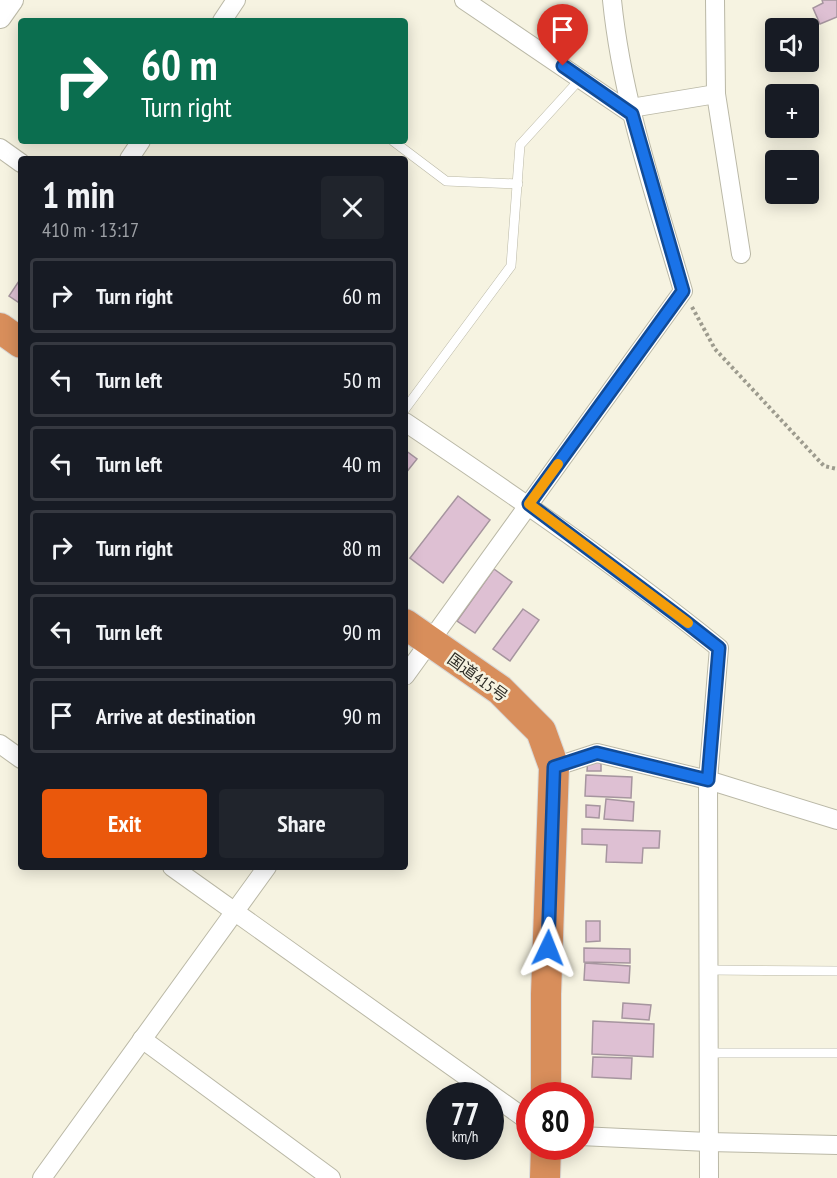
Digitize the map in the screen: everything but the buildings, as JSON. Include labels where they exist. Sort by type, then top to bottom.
[{"type":"highway","name":"国道415号","points":[[408,626],[500,690],[541,731],[554,767],[546,994],[546,1082]]},
{"type":"highway","points":[[545,1178],[546,1160]]},
{"type":"street","points":[[0,17],[12,0]]},
{"type":"street","points":[[224,18],[236,0]]},
{"type":"street","points":[[464,0],[631,111],[716,94]]},
{"type":"street","points":[[408,671],[683,291],[631,111],[616,37],[612,0]]},
{"type":"street","points":[[714,0],[716,94],[741,254]]},
{"type":"street","points":[[0,148],[18,161]]},
{"type":"street","points":[[408,424],[529,504],[719,648],[708,780],[709,1178]]},
{"type":"street","points":[[0,744],[18,754]]},
{"type":"street","points":[[554,767],[597,753],[708,780],[837,820]]},
{"type":"street","points":[[176,870],[516,1112]]},
{"type":"street","points":[[47,1176],[142,1039],[265,870]]},
{"type":"street","points":[[142,1039],[331,1178]]},
{"type":"street","points":[[594,1137],[837,1145]]},
{"type":"lane","points":[[408,405],[511,266],[520,145],[581,78]]},
{"type":"lane","points":[[397,144],[446,181],[518,184]]},
{"type":"lane","points":[[708,970],[837,971]]},
{"type":"lane","points":[[708,1053],[837,1053]]},
{"type":"path","points":[[683,291],[715,348],[824,466],[837,469]]},
{"type":"slow traffic","points":[[558,464],[529,504],[688,623]]},
{"type":"route","points":[[548,948],[554,767],[597,753],[708,780],[719,648],[529,504],[683,291],[632,114],[563,66]]}]
